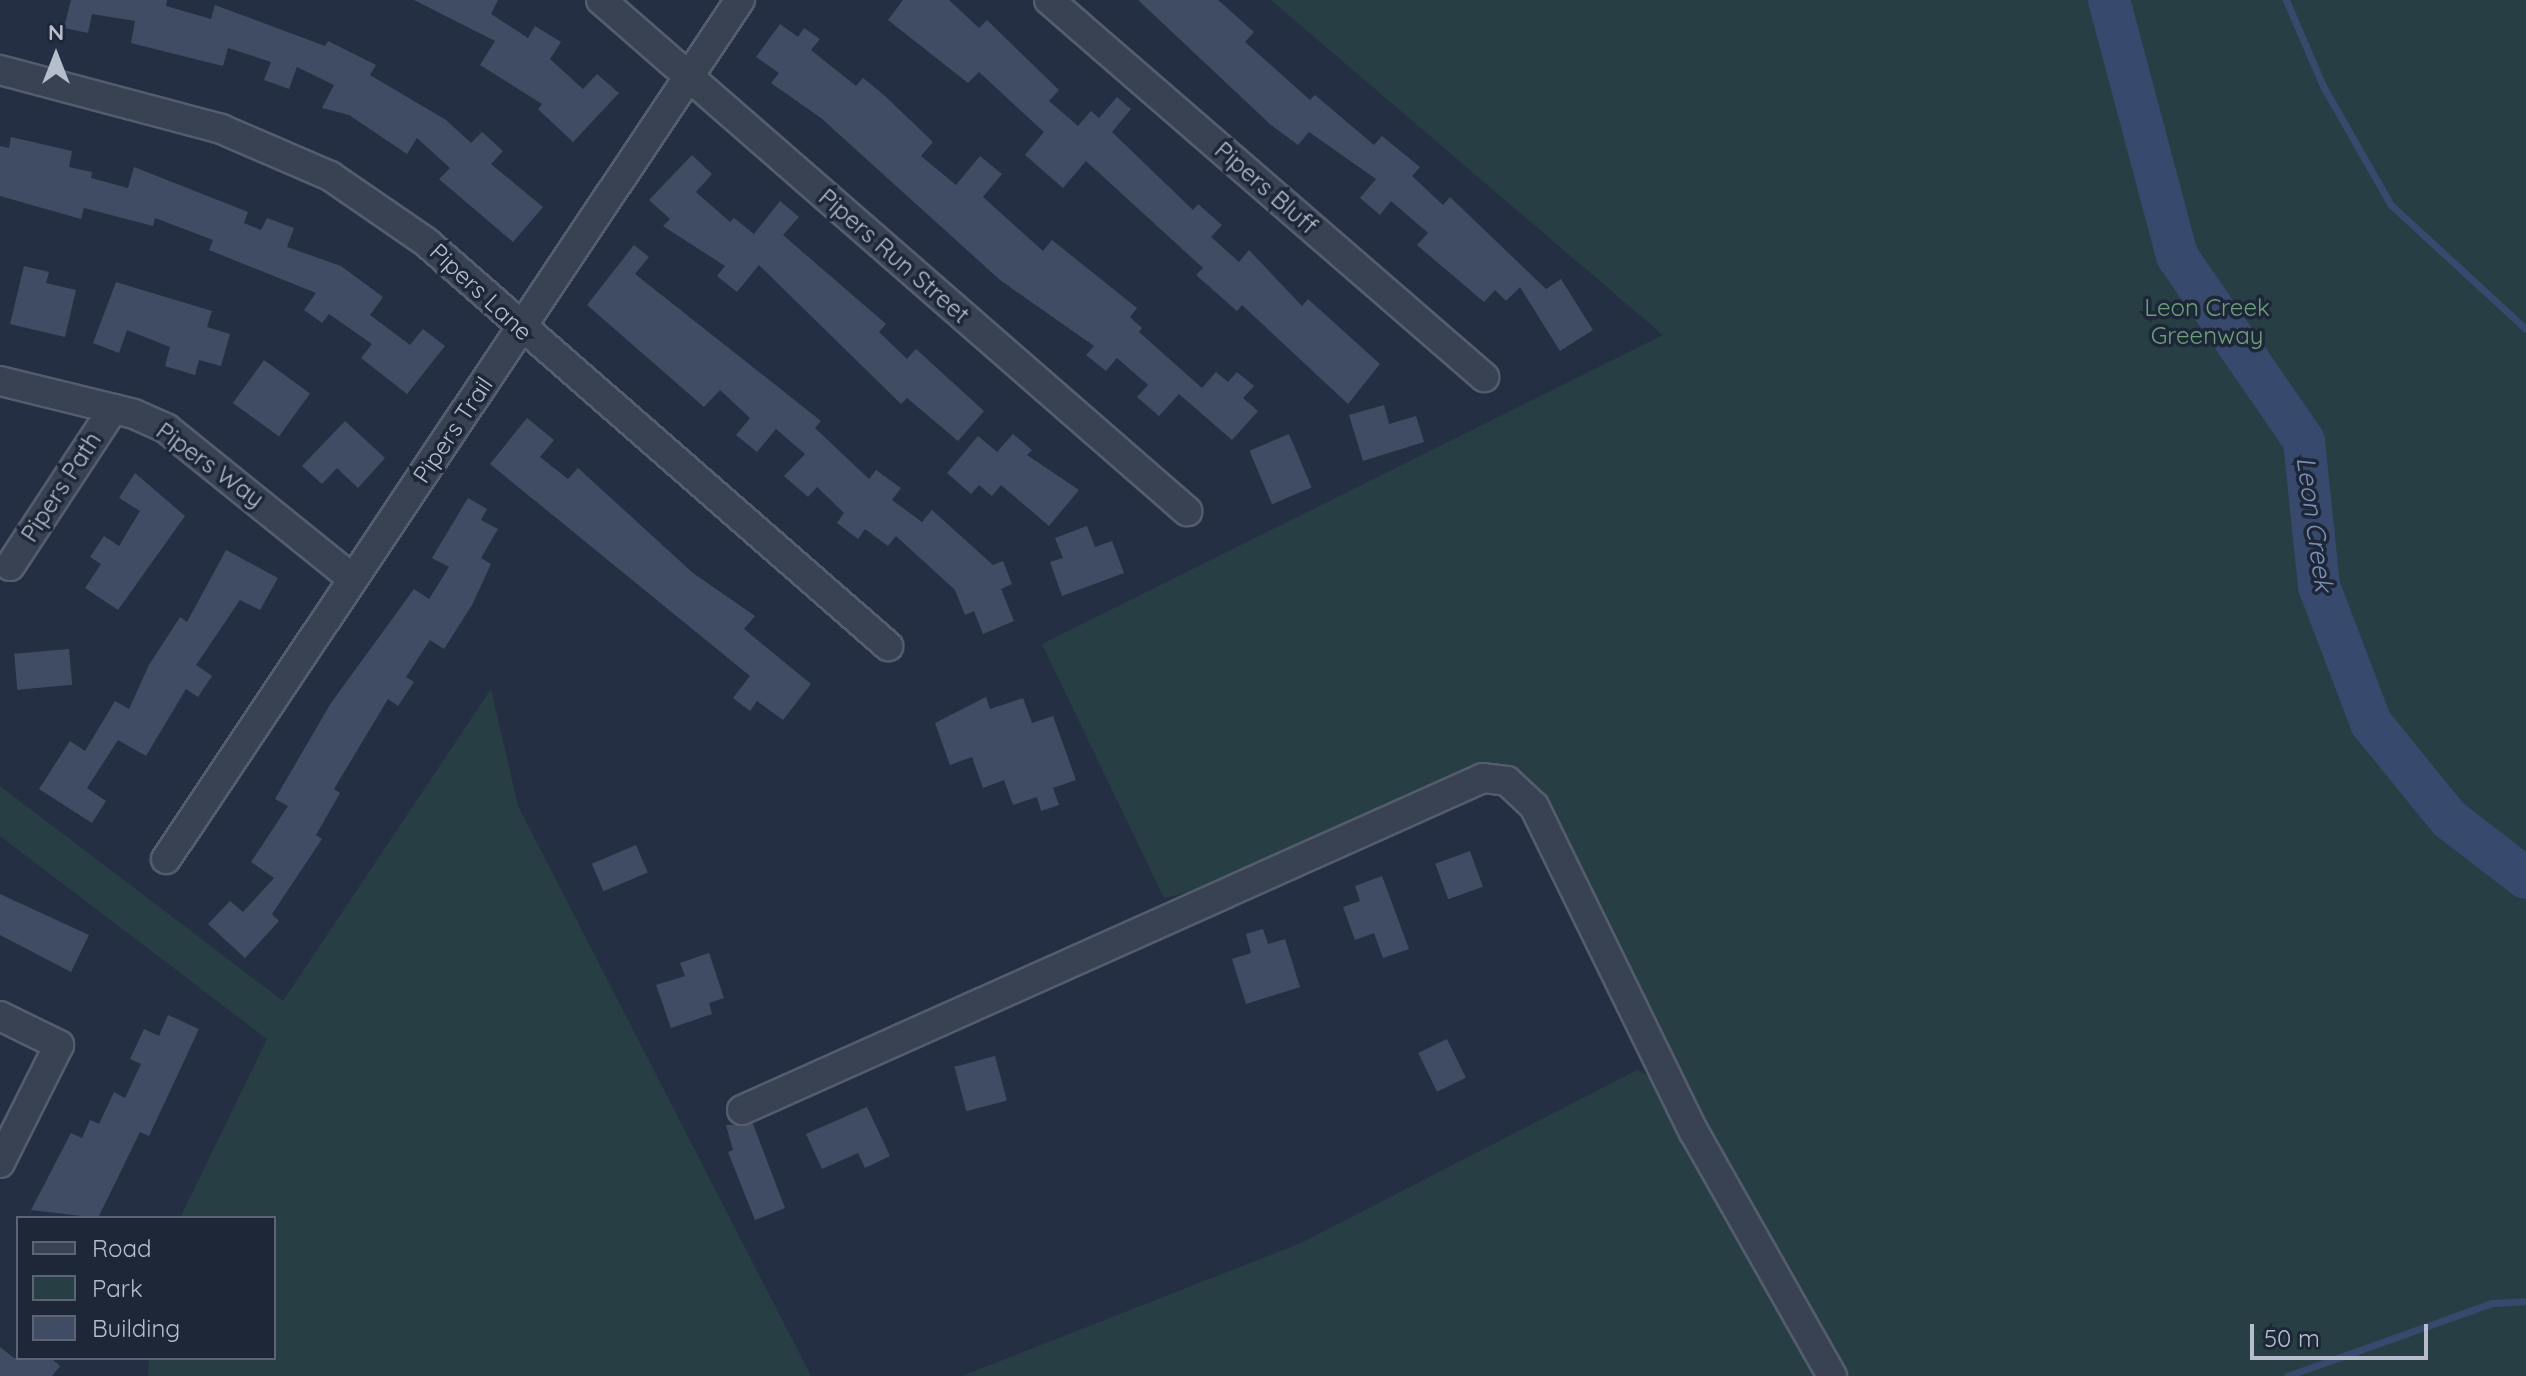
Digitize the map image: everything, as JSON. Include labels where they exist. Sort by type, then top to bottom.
[{"type":"street","name":"Pipers Run Street","points":[[601,0],[1187,511]]},
{"type":"street","name":"Pipers Trail","points":[[166,859],[740,0]]},
{"type":"street","name":"Pipers Bluff","points":[[1049,0],[1484,377]]},
{"type":"street","name":"Pipers Lane","points":[[0,70],[221,129],[330,176],[426,242],[521,330],[888,646]]},
{"type":"street","name":"Pipers Way","points":[[0,381],[113,409],[167,429],[222,467],[353,579]]},
{"type":"street","name":"Pipers Path","points":[[10,566],[113,409]]},
{"type":"street","points":[[742,1110],[1483,778],[1507,781],[1534,806],[1694,1132],[1832,1376]]},
{"type":"street","points":[[0,1016],[59,1045],[0,1163]]},
{"type":"green space","name":"Leon Creek Greenway","points":[[1271,0],[2526,0],[2526,1376],[962,1376],[1301,1243],[1637,1070],[1687,1096],[1533,790],[1515,767],[1482,766],[1207,888],[1164,898],[1042,644],[1663,335]]},
{"type":"green space","points":[[491,689],[518,806],[811,1376],[148,1376],[149,1360],[276,1360],[276,1216],[181,1216],[267,1039],[0,836],[0,786],[283,1001]]},
{"type":"building","points":[[71,0],[167,0],[166,6],[211,19],[215,5],[325,46],[328,41],[376,65],[370,75],[446,120],[471,143],[482,132],[503,151],[491,164],[543,207],[513,242],[439,179],[450,168],[417,138],[407,154],[349,115],[322,108],[334,85],[297,67],[289,89],[264,80],[271,62],[228,48],[223,66],[131,43],[135,21],[92,14],[88,33],[64,28]]},
{"type":"building","points":[[414,0],[498,0],[491,14],[528,38],[535,26],[561,42],[550,59],[583,89],[597,74],[619,93],[573,142],[538,109],[542,104],[480,65],[495,41]]},
{"type":"building","points":[[903,0],[949,0],[979,28],[987,20],[1059,90],[1049,101],[1078,126],[1091,111],[1099,118],[1117,97],[1131,109],[1112,132],[1193,210],[1198,204],[1222,225],[1211,237],[1239,262],[1249,250],[1302,306],[1308,299],[1380,364],[1348,404],[1242,305],[1237,311],[1196,275],[1203,268],[1086,161],[1063,188],[1025,155],[1044,132],[979,72],[968,83],[888,20]]},
{"type":"building","points":[[1138,0],[1218,0],[1254,32],[1245,42],[1310,100],[1315,95],[1374,145],[1382,136],[1420,167],[1412,176],[1443,205],[1450,197],[1546,289],[1561,279],[1593,330],[1560,351],[1520,287],[1506,301],[1495,290],[1484,302],[1417,245],[1428,233],[1391,201],[1380,215],[1360,198],[1376,179],[1309,132],[1298,145],[1271,125]]},
{"type":"building","points":[[780,24],[798,37],[804,28],[820,39],[811,50],[856,86],[863,78],[884,95],[933,142],[921,156],[956,185],[980,156],[1002,174],[983,197],[1043,251],[1052,240],[1137,308],[1130,317],[1142,328],[1139,332],[1202,388],[1216,372],[1228,382],[1237,372],[1254,386],[1243,398],[1258,411],[1232,440],[1179,394],[1159,416],[1137,397],[1148,385],[1117,358],[1106,371],[1086,355],[1094,346],[1000,280],[821,118],[771,83],[779,73],[756,57]]},
{"type":"building","points":[[11,137],[72,151],[69,167],[92,172],[91,178],[128,188],[134,167],[248,212],[244,223],[261,230],[267,218],[294,228],[287,247],[341,266],[383,297],[370,315],[410,345],[423,329],[445,346],[407,394],[361,358],[372,344],[329,314],[322,323],[304,310],[316,293],[209,250],[213,240],[155,218],[153,226],[84,208],[81,219],[0,196],[0,146],[9,148]]},
{"type":"building","points":[[692,155],[712,174],[696,192],[730,222],[734,218],[754,234],[780,201],[799,217],[783,235],[886,324],[879,332],[907,359],[916,349],[984,411],[958,441],[907,398],[901,404],[759,265],[737,292],[717,276],[725,266],[663,226],[670,219],[649,200]]},
{"type":"building","points":[[634,245],[649,257],[635,274],[821,421],[815,428],[869,479],[876,470],[901,488],[892,500],[922,522],[932,510],[993,565],[1003,561],[1012,584],[1001,589],[1014,621],[983,634],[974,611],[965,615],[955,590],[896,536],[888,546],[865,529],[858,539],[837,523],[844,513],[817,487],[808,497],[784,476],[805,454],[776,429],[757,452],[736,435],[750,418],[720,390],[704,407],[587,305]]},
{"type":"building","points":[[24,266],[49,272],[46,283],[76,290],[65,337],[10,324]]},
{"type":"building","points":[[116,282],[212,311],[207,327],[230,334],[221,366],[199,360],[195,375],[165,366],[170,347],[127,330],[119,353],[93,343]]},
{"type":"building","points":[[264,360],[310,394],[279,436],[233,403]]},
{"type":"building","points":[[1384,405],[1389,424],[1416,416],[1424,442],[1363,461],[1349,415]]},
{"type":"building","points":[[527,418],[554,440],[540,457],[568,479],[578,468],[693,573],[755,616],[744,629],[811,684],[783,720],[757,701],[750,711],[733,698],[750,676],[490,464]]},
{"type":"building","points":[[345,421],[385,458],[358,488],[337,468],[322,484],[302,466]]},
{"type":"building","points":[[1013,434],[1032,450],[1027,455],[1079,490],[1049,526],[1001,485],[992,496],[979,485],[971,494],[947,473],[978,436],[997,452]]},
{"type":"building","points":[[1289,434],[1312,487],[1272,504],[1249,451]]},
{"type":"building","points":[[135,473],[185,516],[118,610],[85,588],[101,564],[90,557],[104,536],[119,546],[140,511],[119,498]]},
{"type":"building","points":[[468,498],[487,509],[481,520],[498,529],[481,558],[491,564],[472,605],[444,649],[430,640],[406,677],[414,682],[398,706],[388,699],[334,789],[340,793],[316,835],[322,839],[272,914],[279,921],[245,958],[208,924],[230,901],[243,912],[274,878],[251,862],[288,806],[275,799],[331,703],[414,589],[429,599],[449,567],[432,558]]},
{"type":"building","points":[[1087,526],[1095,547],[1112,541],[1124,573],[1062,596],[1050,562],[1063,558],[1055,538]]},
{"type":"building","points":[[226,550],[278,578],[260,610],[240,600],[196,665],[212,676],[198,697],[186,689],[146,756],[118,740],[87,788],[106,801],[92,823],[39,789],[70,741],[85,751],[115,701],[129,709],[149,665],[180,617],[187,622]]},
{"type":"building","points":[[69,649],[72,685],[17,690],[14,654]]},
{"type":"building","points":[[986,697],[990,709],[1023,698],[1032,723],[1053,716],[1076,780],[1053,788],[1059,805],[1041,811],[1037,797],[1013,805],[1004,780],[983,788],[972,757],[950,765],[935,723]]},
{"type":"building","points":[[636,845],[648,873],[604,891],[592,864]]},
{"type":"building","points":[[1470,851],[1483,887],[1448,899],[1435,864]]},
{"type":"building","points":[[1382,876],[1409,949],[1383,958],[1374,933],[1355,940],[1343,907],[1360,901],[1355,886]]},
{"type":"building","points":[[0,894],[89,935],[71,972],[0,935]]},
{"type":"building","points":[[1263,929],[1268,944],[1285,939],[1300,987],[1246,1004],[1232,959],[1251,953],[1246,934]]},
{"type":"building","points":[[709,953],[724,998],[709,1003],[712,1014],[671,1028],[656,985],[685,976],[680,963]]},
{"type":"building","points":[[168,1015],[199,1029],[149,1136],[140,1132],[99,1216],[31,1210],[71,1133],[82,1138],[90,1120],[99,1124],[114,1092],[125,1098],[141,1064],[130,1059],[144,1029],[159,1036]]},
{"type":"building","points":[[1447,1039],[1466,1078],[1437,1092],[1418,1053]]},
{"type":"building","points":[[995,1056],[1007,1100],[966,1111],[954,1067]]},
{"type":"building","points":[[867,1107],[890,1156],[865,1168],[858,1153],[822,1169],[806,1134]]},
{"type":"building","points":[[753,1124],[785,1208],[755,1220],[728,1152],[733,1150],[726,1125]]},
{"type":"building","points":[[0,1347],[16,1360],[53,1360],[60,1366],[52,1376],[0,1376]]},
{"type":"waterway","name":"Leon Creek","points":[[2109,0],[2177,256],[2304,441],[2319,586],[2371,723],[2449,819],[2526,878]]},
{"type":"waterway","points":[[2286,0],[2323,86],[2391,205],[2526,329]]},
{"type":"waterway","points":[[2287,1376],[2492,1303],[2526,1301]]}]
